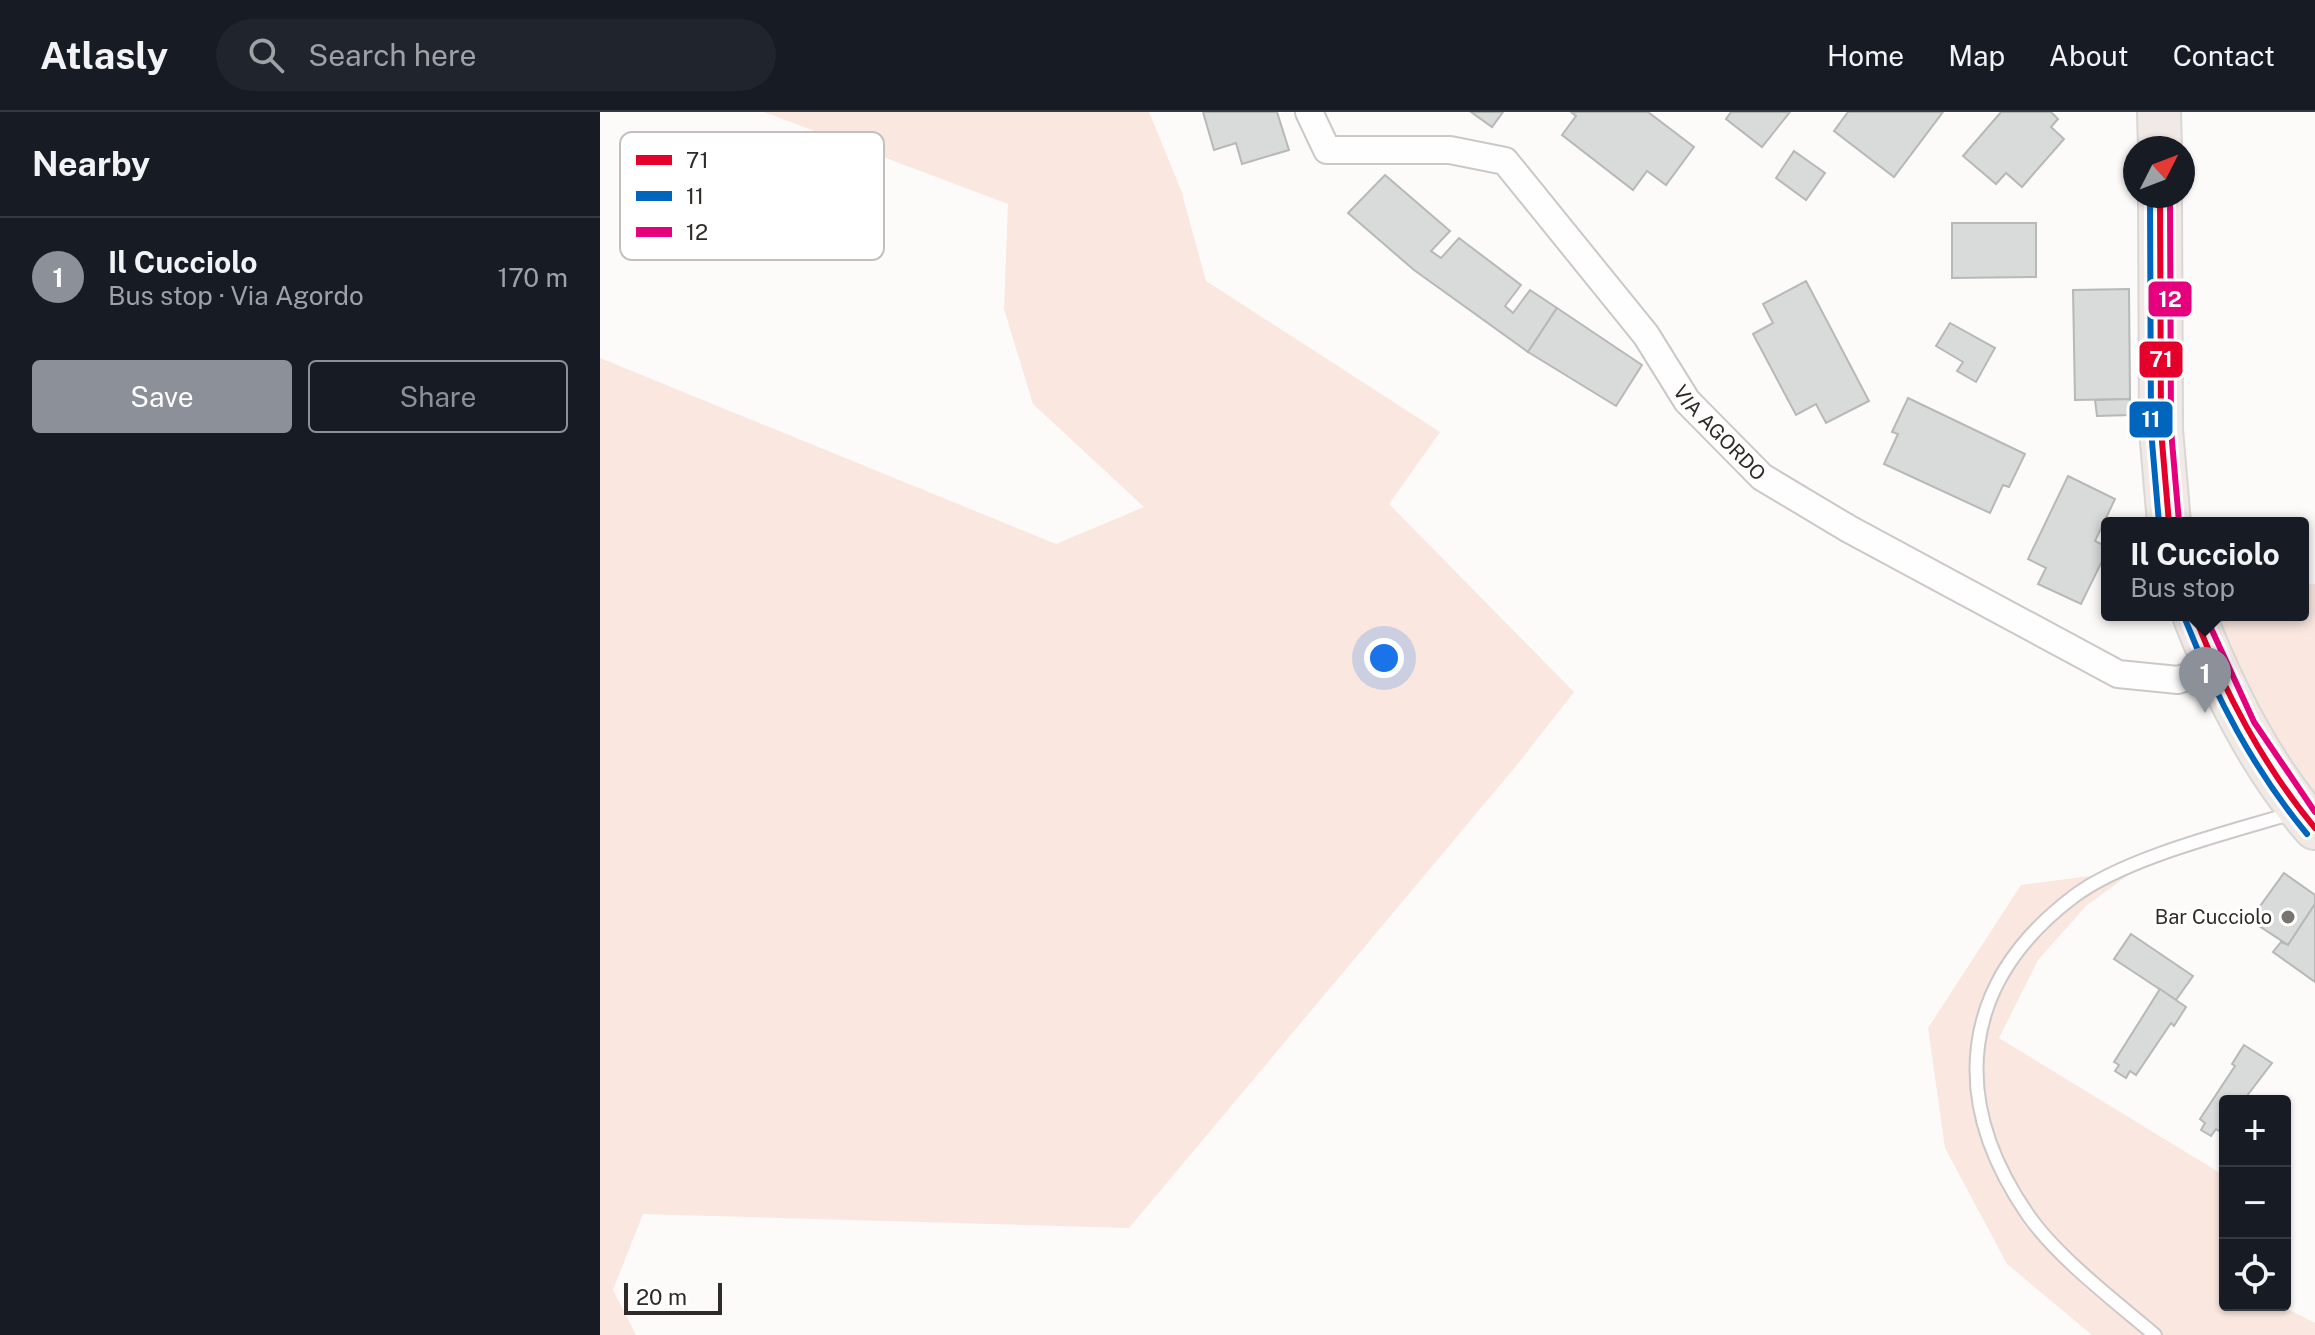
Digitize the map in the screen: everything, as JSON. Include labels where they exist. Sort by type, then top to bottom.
[{"type":"main road","points":[[2159,112],[2160,136]]},
{"type":"main road","points":[[2160,208],[2161,430],[2168,517]]},
{"type":"main road","points":[[2197,621],[2264,758],[2307,819]]},
{"type":"street","name":"VIA AGORDO","points":[[1309,112],[1327,150],[1450,150],[1505,161],[1646,335],[1687,401],[1762,477],[1849,529],[2118,674],[2178,680],[2217,667]]},
{"type":"lane","points":[[2155,1335],[2096,1286],[2029,1215],[1988,1138],[1975,1083],[1981,1017],[2022,945],[2075,895],[2138,863],[2307,819]]},
{"type":"shaded area","points":[[764,112],[1149,112],[1181,190],[1206,281],[1440,432],[1389,504],[1574,692],[1516,766],[1129,1228],[643,1214],[613,1290],[636,1335],[600,1335],[600,358],[1056,544],[1144,507],[1033,404],[1004,309],[1008,204],[884,157],[884,132],[817,132]]},
{"type":"shaded area","points":[[2309,584],[2315,584],[2315,817],[2203,621],[2309,621]]},
{"type":"shaded area","points":[[2135,870],[2086,906],[2038,960],[1999,1038],[2219,1172],[2219,1311],[2291,1311],[2315,1323],[2315,1335],[2092,1335],[2007,1264],[1945,1148],[1928,1028],[2021,885]]},
{"type":"building","points":[[1203,112],[1277,112],[1289,150],[1242,164],[1236,143],[1214,150]]},
{"type":"building","points":[[1471,112],[1503,112],[1492,127]]},
{"type":"building","points":[[1571,112],[1648,112],[1694,147],[1666,185],[1647,171],[1633,190],[1562,135],[1576,116]]},
{"type":"building","points":[[1731,112],[1790,112],[1762,147],[1726,119]]},
{"type":"building","points":[[1848,112],[1943,112],[1894,177],[1834,131]]},
{"type":"building","points":[[2001,112],[2051,112],[2058,119],[2051,127],[2064,139],[2022,187],[2006,173],[1996,184],[1963,156]]},
{"type":"building","points":[[1794,151],[1825,173],[1806,200],[1776,178]]},
{"type":"building","points":[[1385,175],[1450,231],[1431,251],[1441,258],[1459,238],[1521,285],[1505,306],[1513,313],[1530,290],[1557,308],[1528,352],[1414,270],[1348,213]]},
{"type":"building","points":[[1952,223],[2036,223],[2036,277],[1952,278]]},
{"type":"building","points":[[1806,281],[1869,401],[1826,423],[1816,404],[1796,415],[1753,334],[1773,323],[1763,304]]},
{"type":"building","points":[[2129,289],[2130,399],[2075,400],[2073,290]]},
{"type":"building","points":[[1557,308],[1642,365],[1616,406],[1528,352]]},
{"type":"building","points":[[1950,323],[1995,348],[1976,382],[1957,371],[1963,362],[1936,346]]},
{"type":"building","points":[[1908,398],[2025,454],[2009,487],[2003,485],[1990,513],[1884,464],[1898,434],[1892,432]]},
{"type":"building","points":[[2130,399],[2131,415],[2097,416],[2095,400]]},
{"type":"building","points":[[2068,476],[2115,499],[2106,517],[2101,517],[2101,528],[2095,541],[2101,544],[2101,563],[2081,604],[2038,584],[2046,568],[2028,559]]},
{"type":"building","points":[[2284,873],[2315,895],[2315,904],[2288,945],[2250,920]]},
{"type":"building","points":[[2315,904],[2315,982],[2273,952],[2281,942],[2288,945]]},
{"type":"building","points":[[2131,934],[2193,976],[2176,1000],[2114,959]]},
{"type":"building","points":[[2160,989],[2186,1007],[2174,1026],[2171,1023],[2136,1075],[2130,1071],[2126,1078],[2115,1071],[2119,1065],[2114,1062]]},
{"type":"building","points":[[2244,1045],[2272,1063],[2248,1095],[2219,1095],[2219,1131],[2216,1129],[2211,1136],[2201,1130],[2205,1123],[2200,1119],[2235,1066],[2232,1064]]},
{"type":"transit line","name":"11","points":[[2150,208],[2151,430],[2158,517]]},
{"type":"transit line","name":"71","points":[[2160,208],[2161,430],[2168,517]]},
{"type":"transit line","name":"12","points":[[2170,208],[2171,430],[2179,517]]},
{"type":"transit line","name":"11","points":[[2186,621],[2237,731],[2270,784],[2307,834]]},
{"type":"transit line","name":"71","points":[[2197,621],[2246,726],[2278,779],[2315,828]]},
{"type":"transit line","name":"12","points":[[2208,621],[2254,722],[2315,812]]},
{"type":"place","name":"Il Cucciolo","points":[[2205,713]]},
{"type":"place","name":"Bar Cucciolo","points":[[2288,917]]}]
